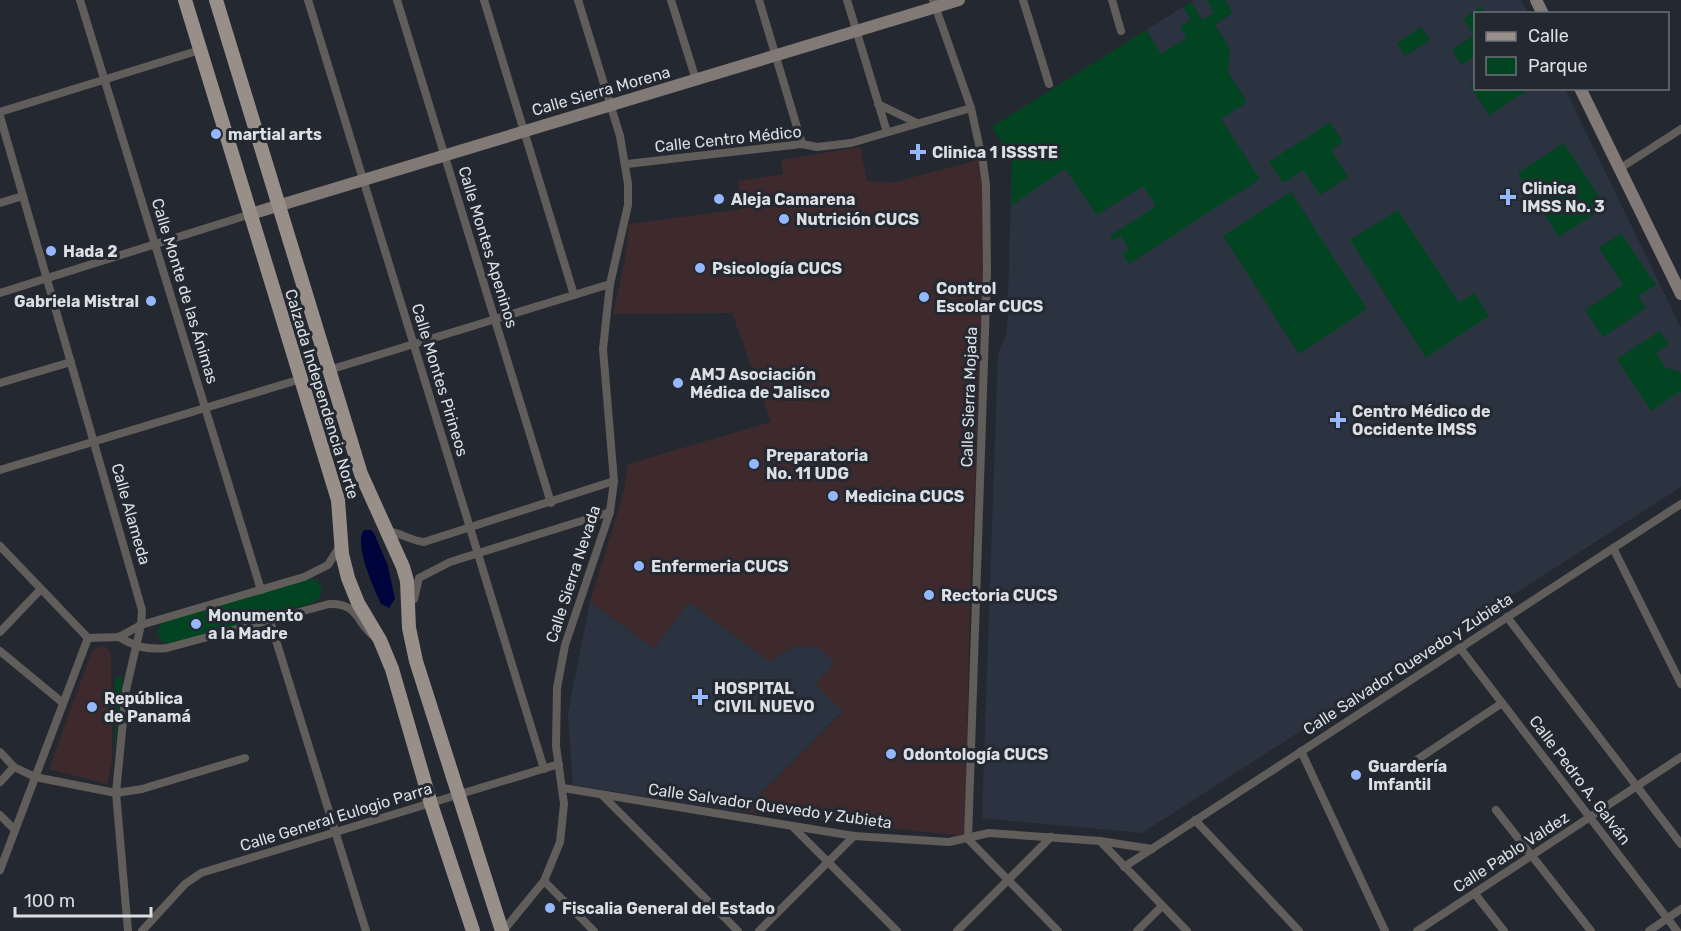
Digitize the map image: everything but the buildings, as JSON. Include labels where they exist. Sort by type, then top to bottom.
[{"type":"main road","name":"Calzada Independencia Norte","points":[[185,0],[338,500],[342,554],[348,578],[358,603],[380,640],[392,669],[431,804],[473,931]]},
{"type":"main road","name":"Calzada Independencia Norte","points":[[216,0],[361,474],[388,531],[407,581],[409,628],[502,931]]},
{"type":"street","name":"Calle Monte de las Ánimas","points":[[80,0],[261,590]]},
{"type":"street","name":"Calle Montes Pirineos","points":[[308,0],[544,769]]},
{"type":"street","name":"Calle Montes Apeninos","points":[[397,0],[550,503]]},
{"type":"street","points":[[484,0],[574,295]]},
{"type":"street","name":"Calle Sierra Nevada","points":[[502,931],[544,881],[560,842],[564,818],[563,788],[555,707],[561,665],[573,619],[610,512],[614,481],[603,349],[610,284],[628,205],[627,164],[578,0]]},
{"type":"street","points":[[671,0],[696,80]]},
{"type":"street","points":[[759,0],[802,144]]},
{"type":"street","points":[[848,0],[887,132]]},
{"type":"street","name":"Calle Sierra Morena","points":[[251,214],[776,56],[934,4],[959,0]]},
{"type":"street","points":[[1023,0],[1049,84]]},
{"type":"street","points":[[1112,0],[1121,31]]},
{"type":"street","name":"Calle Sierra Mojada","points":[[934,4],[970,108],[986,185],[987,272],[968,838]]},
{"type":"street","points":[[0,114],[200,50]]},
{"type":"street","points":[[1581,90],[1681,294]]},
{"type":"street","points":[[878,104],[917,123]]},
{"type":"street","name":"Calle Centro Médico","points":[[627,164],[802,144],[831,147],[970,108]]},
{"type":"street","name":"Calle Alameda","points":[[0,114],[140,596],[141,625],[126,690],[116,794],[128,931]]},
{"type":"street","points":[[1619,169],[1681,129]]},
{"type":"street","points":[[0,203],[23,196]]},
{"type":"street","points":[[0,293],[251,214]]},
{"type":"street","points":[[329,370],[610,284]]},
{"type":"street","points":[[0,383],[71,362]]},
{"type":"street","points":[[0,470],[301,379]]},
{"type":"street","points":[[388,531],[400,533],[413,542],[424,542],[614,481]]},
{"type":"street","name":"Calle Salvador Quevedo y Zubieta","points":[[1124,867],[1681,504]]},
{"type":"street","points":[[409,628],[414,618],[414,591],[419,578],[450,562],[610,512]]},
{"type":"street","points":[[0,546],[88,638],[119,637],[141,625],[320,571],[339,550],[342,536]]},
{"type":"street","points":[[1613,548],[1681,684]]},
{"type":"street","points":[[0,632],[40,590]]},
{"type":"street","points":[[119,637],[137,647],[151,650],[167,648],[329,604],[344,603],[353,609],[367,631],[380,640]]},
{"type":"street","points":[[1507,617],[1681,844]]},
{"type":"street","points":[[270,621],[366,931]]},
{"type":"street","points":[[0,870],[88,638]]},
{"type":"street","name":"Calle Pedro A. Galván","points":[[1460,648],[1677,931]]},
{"type":"street","points":[[0,651],[63,703]]},
{"type":"street","points":[[1406,767],[1502,703]]},
{"type":"street","points":[[1301,751],[1385,931]]},
{"type":"street","points":[[0,753],[14,767],[35,777],[116,794],[142,789],[245,758]]},
{"type":"street","name":"Calle Pablo Valdez","points":[[1417,931],[1681,758]]},
{"type":"street","name":"Calle General Eulogio Parra","points":[[142,931],[185,884],[201,873],[559,764]]},
{"type":"street","points":[[0,782],[14,767]]},
{"type":"street","name":"Calle Salvador Quevedo y Zubieta","points":[[563,788],[854,836],[949,842],[989,833],[1100,841],[1152,849]]},
{"type":"street","points":[[604,796],[738,931]]},
{"type":"street","points":[[1496,810],[1591,931]]},
{"type":"street","points":[[0,815],[15,830]]},
{"type":"street","points":[[1196,820],[1299,931]]},
{"type":"street","points":[[793,827],[897,931]]},
{"type":"street","points":[[759,931],[854,836]]},
{"type":"street","points":[[957,931],[1051,837]]},
{"type":"street","points":[[968,838],[1058,931]]},
{"type":"street","points":[[1100,841],[1187,931]]},
{"type":"street","points":[[544,881],[594,931]]},
{"type":"street","points":[[1474,894],[1504,931]]},
{"type":"street","points":[[1137,931],[1162,906]]},
{"type":"street","points":[[1649,931],[1681,909]]},
{"type":"shaded area","name":"Centro Médico de Occidente IMSS","points":[[1194,0],[1521,0],[1527,12],[1474,12],[1474,90],[1565,90],[1681,328],[1681,487],[1142,833],[982,818],[998,354],[1007,333],[1012,160],[992,127]]},
{"type":"shaded area","points":[[860,147],[867,181],[895,182],[982,159],[989,181],[970,592],[965,836],[742,812],[843,712],[815,684],[835,662],[818,647],[794,647],[769,661],[689,602],[654,648],[590,602],[623,495],[628,464],[771,422],[732,313],[613,314],[625,260],[629,224],[742,209],[738,181],[783,174],[781,160]]},
{"type":"shaded area","points":[[364,530],[371,530],[374,533],[388,566],[395,599],[389,608],[381,604],[366,566],[361,545]]},
{"type":"shaded area","name":"HOSPITAL CIVIL NUEVO","points":[[590,602],[654,648],[689,602],[769,661],[794,647],[818,647],[836,663],[843,711],[742,812],[573,785],[568,713]]},
{"type":"shaded area","name":"República de Panamá","points":[[102,645],[111,653],[112,761],[107,784],[49,769],[92,651]]},
{"type":"green space","points":[[1207,0],[1226,0],[1232,13],[1215,25],[1230,49],[1228,72],[1247,102],[1221,119],[1260,179],[1129,264],[1122,254],[1129,249],[1121,236],[1113,240],[1110,236],[1156,206],[1143,186],[1097,215],[1065,169],[1011,206],[1012,160],[992,127],[1146,30],[1161,54],[1187,38],[1180,27],[1191,19],[1183,7],[1191,2],[1202,20],[1214,13]]},
{"type":"green space","points":[[1481,7],[1484,12],[1474,12],[1474,35],[1463,19]]},
{"type":"green space","points":[[1421,27],[1430,40],[1405,56],[1397,43]]},
{"type":"green space","points":[[1474,35],[1474,57],[1462,65],[1452,50]]},
{"type":"green space","points":[[1474,84],[1474,90],[1528,90],[1487,117],[1488,113],[1470,86]]},
{"type":"green space","points":[[1330,122],[1343,142],[1331,150],[1348,177],[1320,195],[1303,170],[1283,183],[1269,162]]},
{"type":"green space","points":[[1564,143],[1606,207],[1559,237],[1518,173]]},
{"type":"green space","points":[[1291,192],[1367,309],[1299,354],[1223,236]]},
{"type":"green space","points":[[1398,210],[1459,303],[1474,293],[1489,316],[1426,358],[1350,240]]},
{"type":"green space","points":[[1621,233],[1656,285],[1638,296],[1646,308],[1603,337],[1585,310],[1623,285],[1599,248]]},
{"type":"green space","points":[[1660,331],[1669,344],[1656,352],[1666,368],[1678,371],[1681,375],[1681,391],[1651,411],[1617,359]]},
{"type":"green space","points":[[309,579],[316,580],[322,588],[319,599],[312,603],[172,644],[163,642],[159,637],[158,630],[163,622]]},
{"type":"green space","points":[[115,677],[123,677],[115,751]]},
{"type":"place","name":"martial arts","points":[[216,134]]},
{"type":"place","name":"Clinica 1 ISSSTE","points":[[918,152]]},
{"type":"place","name":"Clinica IMSS No. 3","points":[[1508,197]]},
{"type":"place","name":"Aleja Camarena","points":[[719,199]]},
{"type":"place","name":"Nutrición CUCS","points":[[784,219]]},
{"type":"place","name":"Hada 2","points":[[51,251]]},
{"type":"place","name":"Psicología CUCS","points":[[700,268]]},
{"type":"place","name":"Control Escolar CUCS","points":[[924,297]]},
{"type":"place","name":"Gabriela Mistral","points":[[151,301]]},
{"type":"place","name":"AMJ Asociación Médica de Jalisco","points":[[678,383]]},
{"type":"place","name":"Centro Médico de Occidente IMSS","points":[[1338,420]]},
{"type":"place","name":"Preparatoria No. 11 UDG","points":[[754,464]]},
{"type":"place","name":"Medicina CUCS","points":[[833,496]]},
{"type":"place","name":"Enfermeria CUCS","points":[[639,566]]},
{"type":"place","name":"Rectoria CUCS","points":[[929,595]]},
{"type":"place","name":"Monumento a la Madre","points":[[196,624]]},
{"type":"place","name":"HOSPITAL CIVIL NUEVO","points":[[700,697]]},
{"type":"place","name":"República de Panamá","points":[[92,707]]},
{"type":"place","name":"Odontología CUCS","points":[[891,754]]},
{"type":"place","name":"Guardería Imfantil","points":[[1356,775]]},
{"type":"place","name":"Fiscalia General del Estado","points":[[550,908]]}]
